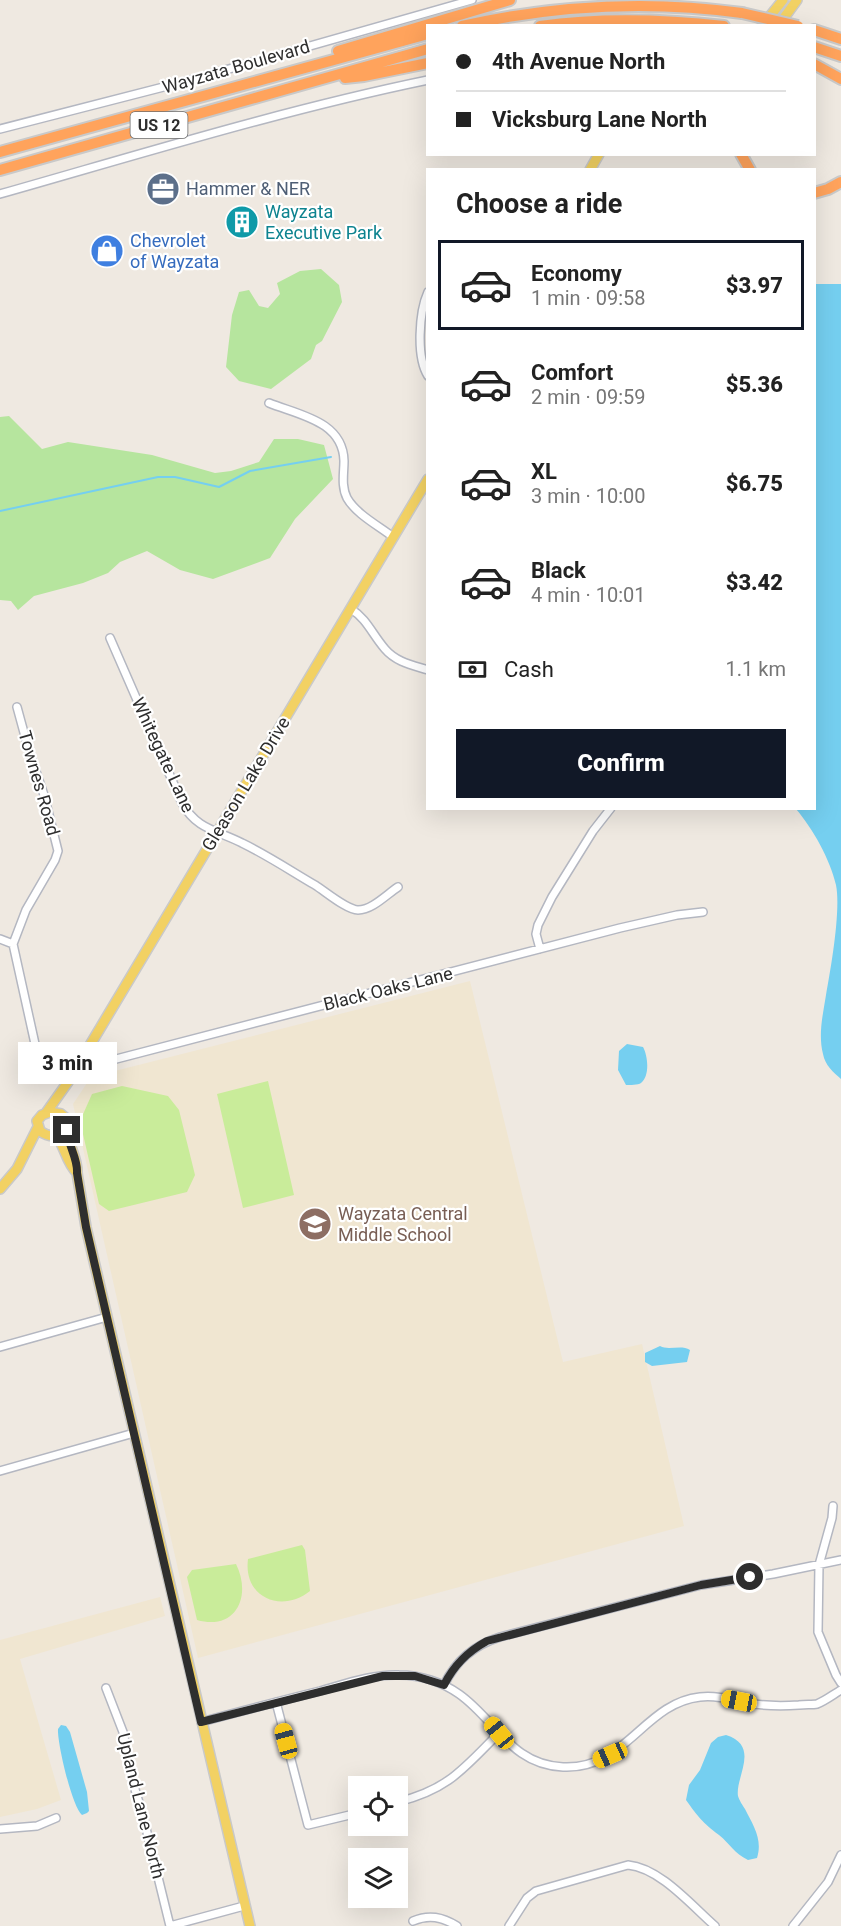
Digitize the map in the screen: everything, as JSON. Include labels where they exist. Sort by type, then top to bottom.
[{"type":"highway","points":[[428,24],[510,0]]},
{"type":"highway","points":[[472,24],[550,9],[603,4],[651,3],[742,13],[789,24]]},
{"type":"highway","points":[[558,24],[604,19],[693,24]]},
{"type":"highway","points":[[259,80],[357,45],[426,25]]},
{"type":"highway","points":[[817,31],[841,39]]},
{"type":"highway","name":"US 12","points":[[0,152],[426,35]]},
{"type":"highway","points":[[816,48],[841,56]]},
{"type":"highway","name":"US 12","points":[[0,170],[426,50]]},
{"type":"highway","points":[[318,80],[364,76],[426,63]]},
{"type":"highway","points":[[816,65],[841,79]]},
{"type":"highway","points":[[816,192],[841,182]]},
{"type":"main road","points":[[764,24],[783,0]]},
{"type":"main road","points":[[779,24],[797,0]]},
{"type":"main road","name":"Gleason Lake Drive","points":[[46,1113],[66,1086],[426,482]]},
{"type":"main road","name":"Gleason Lake Drive","points":[[61,1114],[66,1086]]},
{"type":"main road","points":[[41,1131],[37,1120],[46,1113],[61,1114],[67,1119],[68,1142],[77,1164],[86,1227],[250,1926]]},
{"type":"main road","points":[[57,1136],[67,1130]]},
{"type":"main road","points":[[41,1131],[57,1136],[63,1144],[70,1166],[77,1173]]},
{"type":"main road","points":[[0,1189],[41,1131]]},
{"type":"street","name":"Wayzata Boulevard","points":[[0,129],[183,82],[452,3],[472,0]]},
{"type":"street","points":[[0,194],[198,138],[426,80]]},
{"type":"street","points":[[426,299],[420,349],[421,360],[426,371]]},
{"type":"street","points":[[269,403],[327,426],[334,433],[343,450],[343,481],[348,500],[393,537]]},
{"type":"street","points":[[351,609],[363,618],[386,650],[394,657],[426,669]]},
{"type":"street","name":"Whitegate Lane","points":[[110,638],[182,803],[193,819],[216,834],[245,844],[331,894],[352,910],[367,908],[398,887]]},
{"type":"street","name":"Townes Road","points":[[13,944],[20,921],[58,851],[44,795],[17,707]]},
{"type":"street","points":[[540,949],[536,934],[538,925],[552,897],[593,831],[609,810]]},
{"type":"street","name":"Black Oaks Lane","points":[[74,1070],[540,949],[677,915],[703,912]]},
{"type":"street","points":[[0,939],[13,944],[37,1053],[43,1067],[66,1086]]},
{"type":"street","points":[[0,1347],[107,1317]]},
{"type":"street","points":[[0,1471],[134,1433]]},
{"type":"street","points":[[833,1506],[820,1564],[818,1632],[841,1683]]},
{"type":"street","points":[[444,1685],[456,1665],[487,1641],[701,1585],[773,1574],[841,1560]]},
{"type":"street","points":[[201,1722],[383,1676],[415,1676],[444,1685],[480,1710],[514,1750],[529,1759],[562,1767],[579,1766],[610,1755],[656,1717],[681,1702],[709,1696],[773,1706],[817,1704],[841,1690]]},
{"type":"street","name":"Upland Lane North","points":[[106,1688],[123,1732],[133,1783],[170,1926]]},
{"type":"street","points":[[276,1702],[308,1826],[348,1816]]},
{"type":"street","points":[[408,1799],[429,1793],[446,1784],[499,1733]]},
{"type":"street","points":[[0,1829],[37,1826],[56,1818]]},
{"type":"street","points":[[793,1926],[828,1882],[841,1855]]},
{"type":"street","points":[[509,1926],[527,1898],[536,1892],[628,1865],[639,1866],[658,1876],[716,1926]]},
{"type":"street","points":[[170,1926],[244,1906]]},
{"type":"street","points":[[413,1921],[421,1917],[438,1917],[457,1926]]},
{"type":"shaded area","name":"Wayzata Central Middle School","points":[[470,981],[563,1362],[642,1344],[684,1526],[198,1658],[73,1104],[91,1077]]},
{"type":"shaded area","points":[[160,1597],[165,1616],[20,1659],[61,1800],[37,1809],[0,1817],[0,1640]]},
{"type":"green space","points":[[321,269],[339,285],[342,302],[322,341],[316,345],[311,359],[271,389],[239,381],[226,367],[232,315],[239,292],[249,290],[259,306],[268,308],[280,294],[277,283],[300,271]]},
{"type":"green space","points":[[9,416],[42,449],[68,442],[152,455],[215,473],[231,471],[259,462],[274,439],[298,439],[324,445],[333,479],[295,519],[270,558],[213,579],[180,570],[147,551],[120,562],[108,573],[83,583],[34,596],[18,610],[11,601],[0,600],[0,417]]},
{"type":"green space","points":[[268,1081],[294,1195],[243,1208],[217,1094]]},
{"type":"green space","points":[[122,1086],[168,1096],[179,1110],[195,1175],[187,1192],[109,1211],[99,1204],[80,1121],[92,1094]]},
{"type":"green space","points":[[302,1545],[305,1550],[310,1591],[299,1598],[287,1601],[266,1598],[258,1592],[248,1572],[248,1559]]},
{"type":"green space","points":[[236,1564],[241,1576],[242,1588],[237,1608],[231,1616],[222,1620],[211,1622],[197,1620],[187,1577],[192,1570]]},
{"type":"water","points":[[816,284],[841,284],[841,1079],[826,1062],[821,1039],[822,1017],[833,955],[836,885],[830,865],[809,826],[797,810],[816,810]]},
{"type":"water","points":[[627,1044],[643,1047],[645,1051],[647,1071],[640,1084],[626,1085],[618,1070],[619,1051]]},
{"type":"water","points":[[660,1346],[690,1350],[687,1362],[652,1366],[645,1362],[645,1353]]},
{"type":"water","points":[[61,1725],[66,1726],[70,1732],[87,1792],[89,1811],[82,1815],[74,1800],[63,1760],[58,1736],[58,1729]]},
{"type":"water","points":[[726,1735],[742,1746],[744,1754],[738,1796],[754,1827],[759,1845],[757,1858],[748,1860],[704,1823],[686,1800],[689,1785],[700,1770],[711,1743],[718,1737]]},
{"type":"waterway","points":[[0,511],[158,477],[175,477],[219,487],[250,471],[331,457]]},
{"type":"place","name":"Hammer & NER","points":[[163,189]]},
{"type":"place","name":"Wayzata Executive Park","points":[[242,222]]},
{"type":"place","name":"Chevrolet of Wayzata","points":[[107,251]]},
{"type":"place","name":"Wayzata Central Middle School","points":[[315,1224]]},
{"type":"route","points":[[67,1130],[68,1142],[77,1164],[86,1227],[201,1722],[368,1678],[399,1674],[430,1679],[444,1685],[456,1665],[475,1647],[487,1641],[701,1585],[750,1577]]}]
